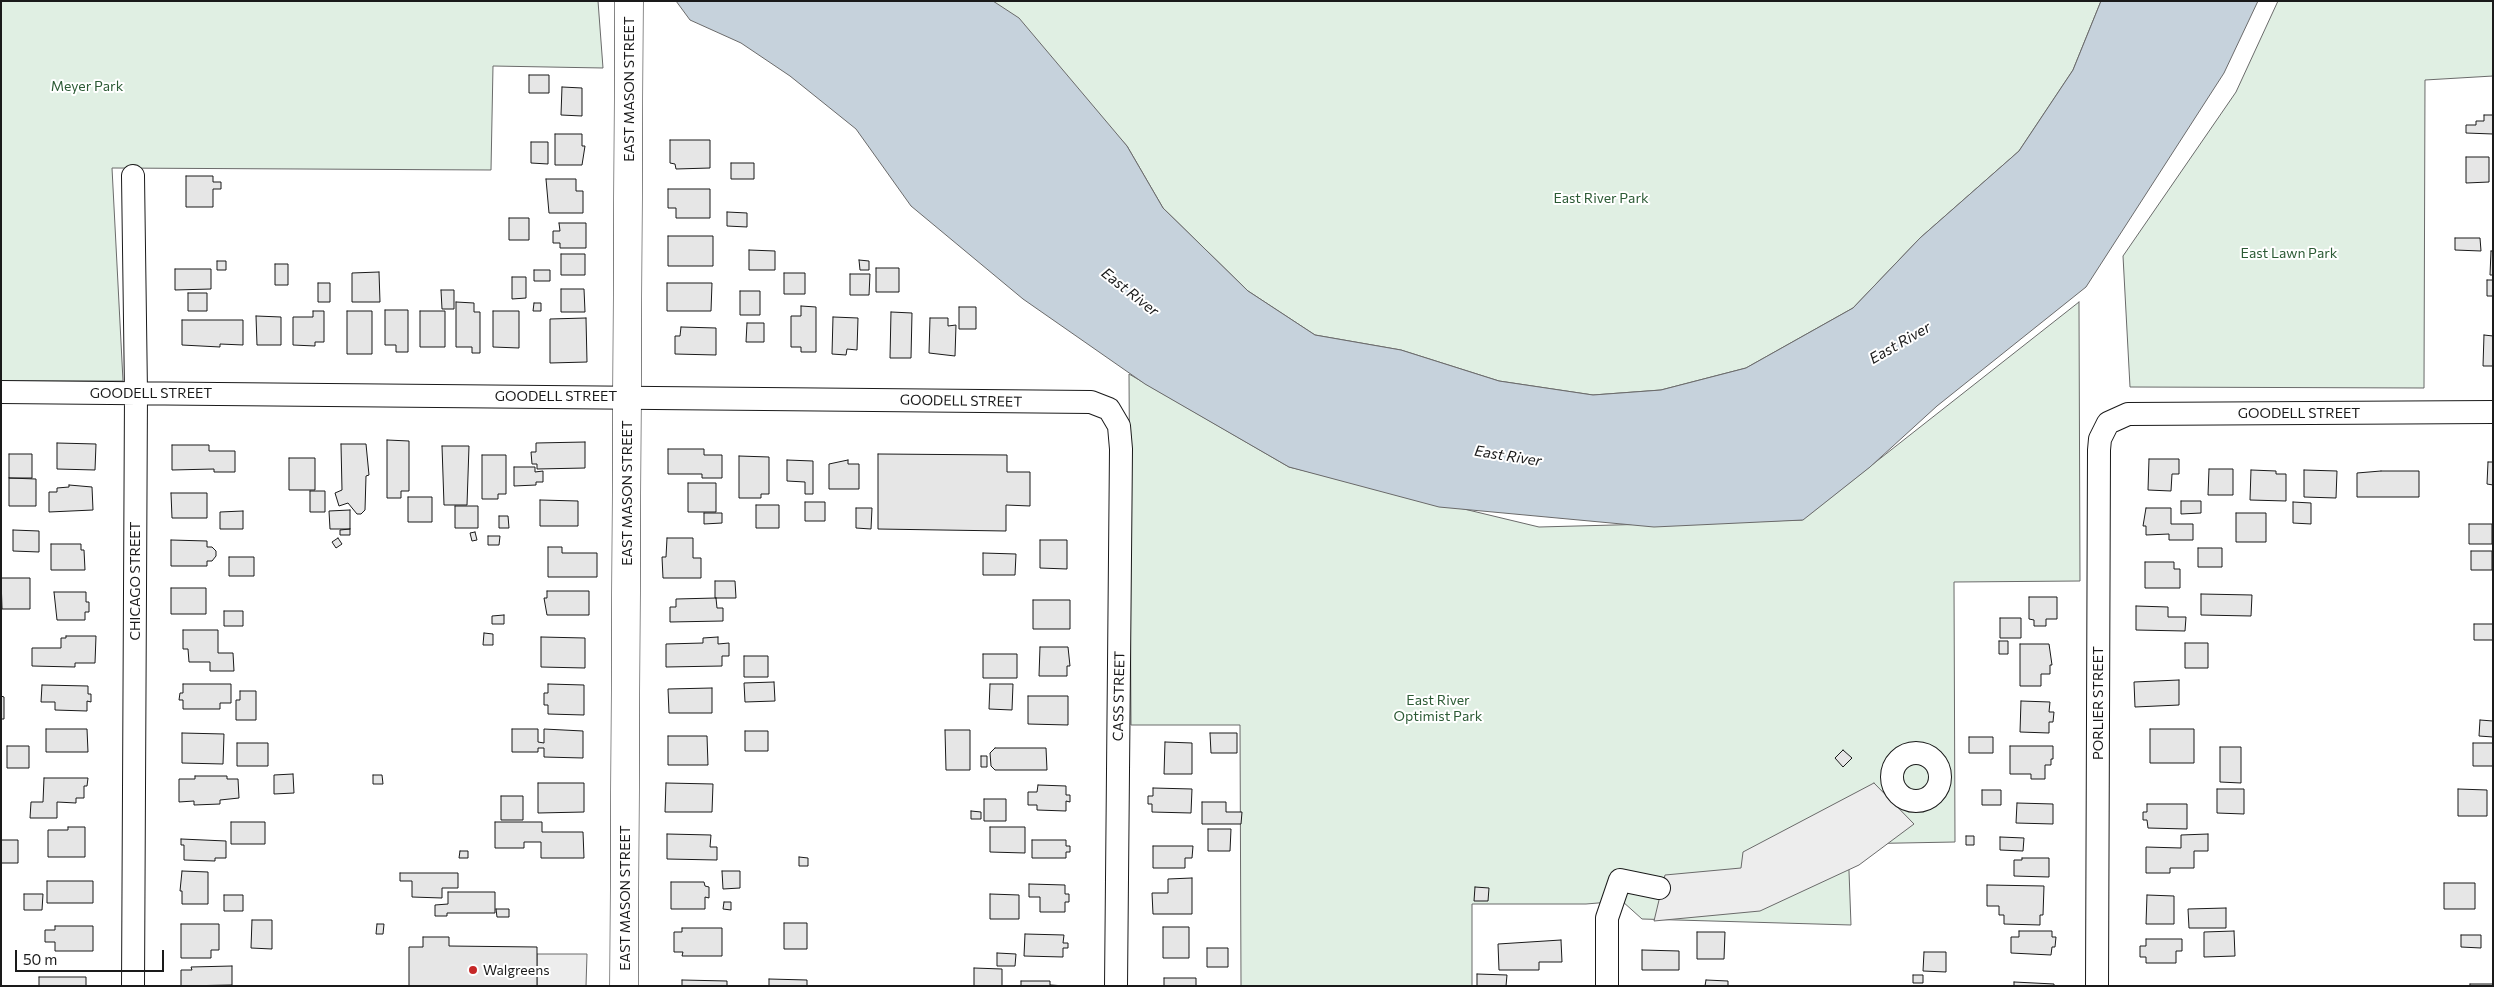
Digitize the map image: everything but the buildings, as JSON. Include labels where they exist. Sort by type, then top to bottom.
[{"type":"main road","name":"EAST MASON STREET","points":[[624,986],[629,1]]},
{"type":"street","name":"CHICAGO STREET","points":[[133,176],[136,393],[133,986]]},
{"type":"street","name":"GOODELL STREET","points":[[1,392],[1091,402],[1109,408]]},
{"type":"street","name":"CASS STREET","points":[[1109,408],[1119,426],[1121,449],[1116,986]]},
{"type":"street","name":"GOODELL STREET","points":[[2108,423],[2128,414],[2493,412]]},
{"type":"street","name":"PORLIER STREET","points":[[2097,986],[2099,450],[2100,439],[2108,423]]},
{"type":"street","points":[[1607,986],[1607,918],[1620,880],[1659,888]]},
{"type":"green space","name":"Meyer Park","points":[[1,1],[598,1],[603,68],[493,66],[491,170],[112,168],[123,381],[1,381]]},
{"type":"green space","name":"East River Park","points":[[993,1],[2101,1],[2073,70],[2019,151],[1920,238],[1853,308],[1746,368],[1661,390],[1593,395],[1499,381],[1401,350],[1315,335],[1248,291],[1163,208],[1127,146]]},
{"type":"green space","name":"East Lawn Park","points":[[2278,1],[2493,1],[2493,76],[2425,80],[2424,388],[2130,387],[2123,256],[2236,92]]},
{"type":"green space","name":"East River Optimist Park","points":[[2079,302],[2080,581],[1954,582],[1955,842],[1848,844],[1851,925],[1642,919],[1622,901],[1586,904],[1472,904],[1472,986],[1241,986],[1240,725],[1131,725],[1129,374],[1289,467],[1539,527],[1802,520]]},
{"type":"shaded area","points":[[1874,783],[1914,824],[1859,865],[1760,911],[1654,921],[1665,875],[1741,868],[1743,852]]},
{"type":"shaded area","points":[[537,954],[587,954],[586,986],[537,986]]},
{"type":"water","name":"East River","points":[[676,1],[993,1],[1019,18],[1127,146],[1163,208],[1248,291],[1315,335],[1401,350],[1499,381],[1593,395],[1661,390],[1746,368],[1853,308],[1920,238],[2019,151],[2073,70],[2101,1],[2258,1],[2224,73],[2086,287],[1937,406],[1870,467],[1803,520],[1654,527],[1439,507],[1289,467],[1145,384],[1023,299],[911,206],[856,129],[790,76],[741,43],[690,20]]},
{"type":"place","name":"Walgreens","points":[[473,970]]}]
